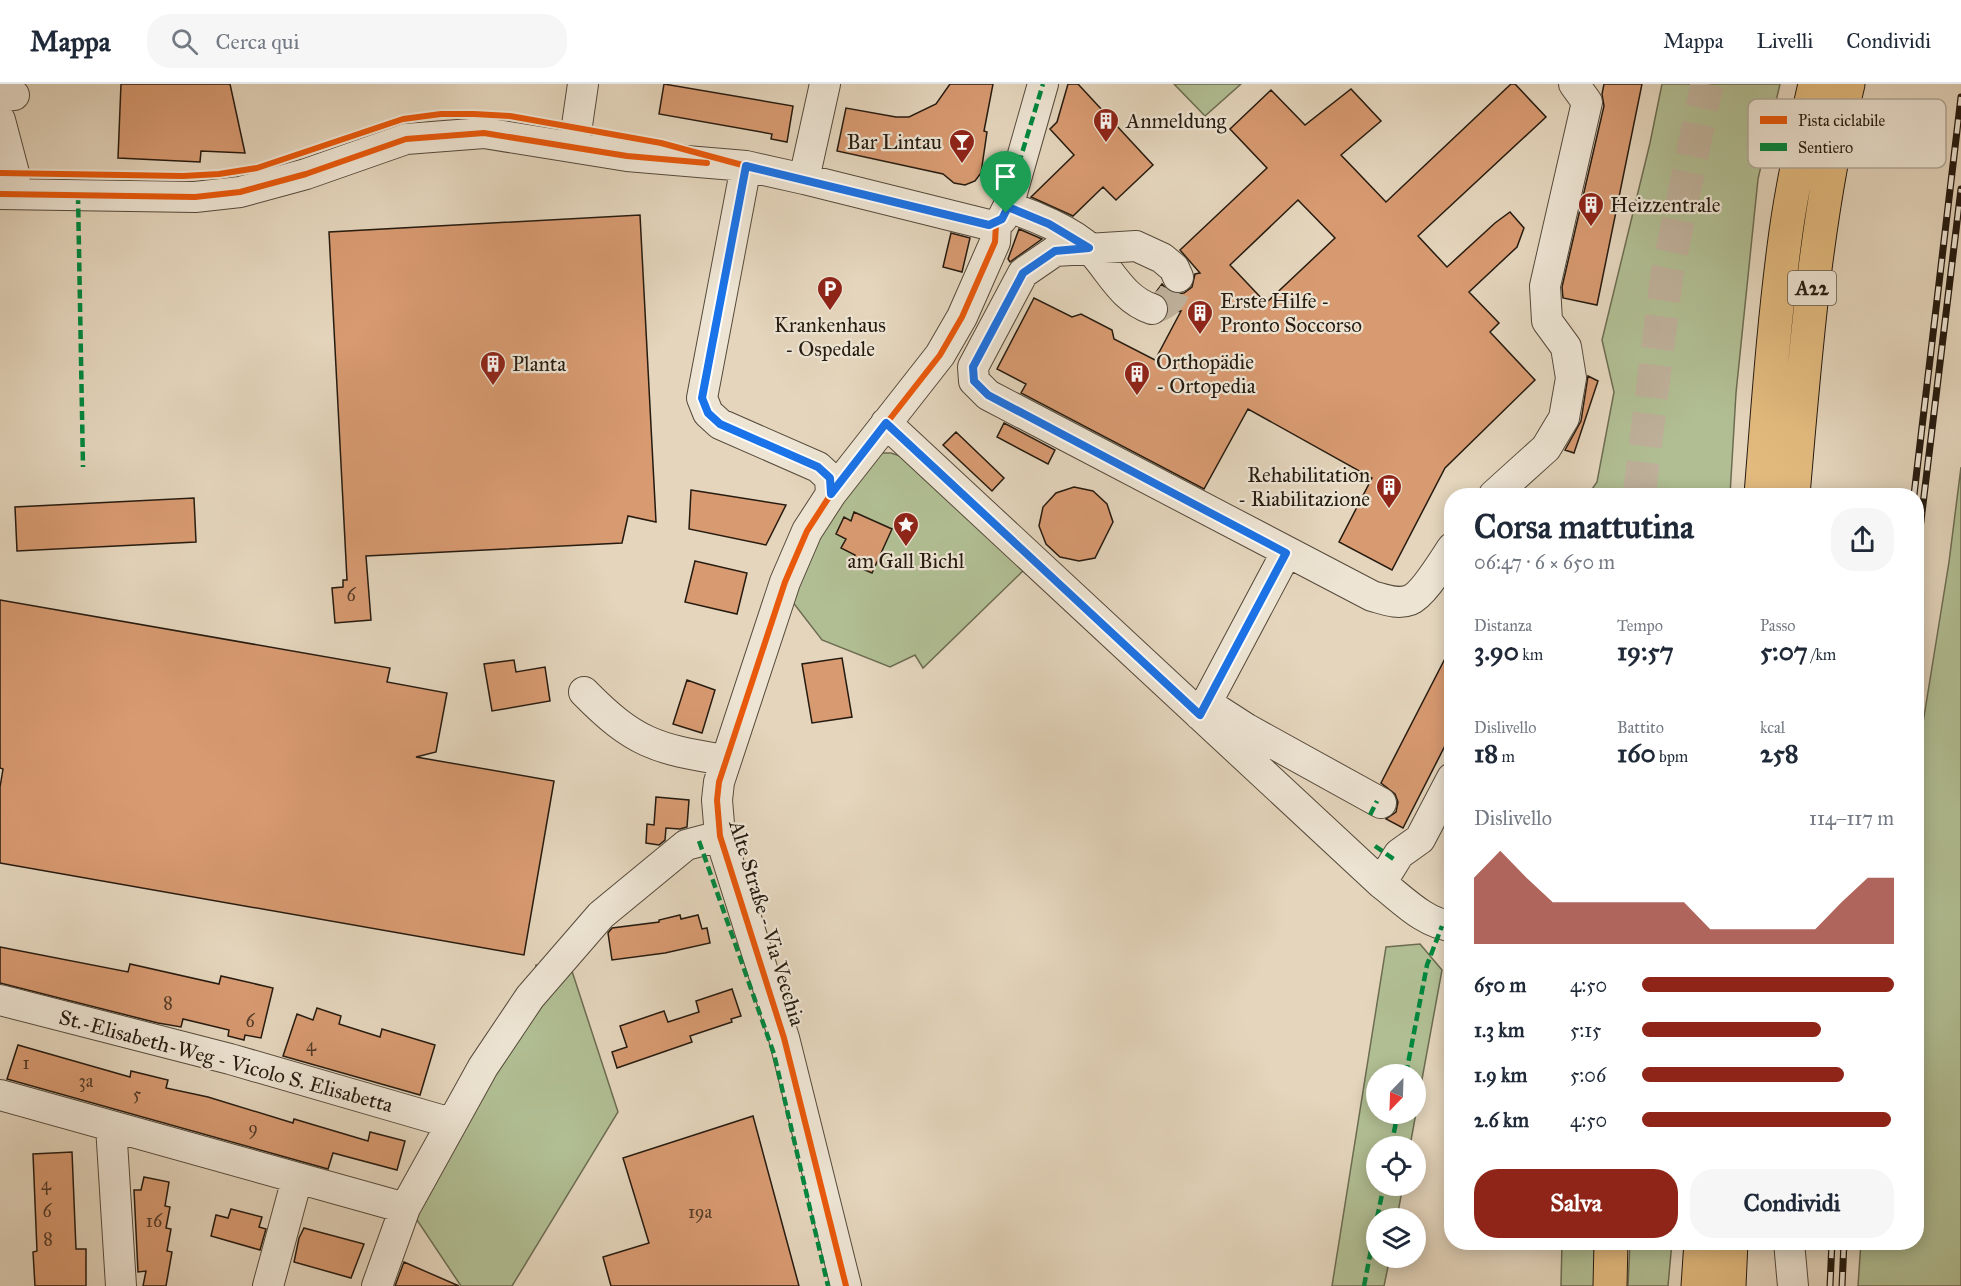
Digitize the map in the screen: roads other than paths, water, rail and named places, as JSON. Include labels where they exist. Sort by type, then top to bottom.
[{"type":"main road","name":"A22","points":[[1811,99],[1815,84]]},
{"type":"main road","name":"A22","points":[[1844,99],[1848,84]]},
{"type":"main road","name":"A22","points":[[1762,488],[1786,232],[1797,168]]},
{"type":"main road","name":"A22","points":[[1794,488],[1807,330],[1829,168]]},
{"type":"main road","points":[[1610,1286],[1611,1250]]},
{"type":"main road","points":[[1698,1286],[1700,1250]]},
{"type":"main road","points":[[1729,1286],[1731,1250]]},
{"type":"street","points":[[574,146],[583,84]]},
{"type":"street","points":[[804,179],[825,84]]},
{"type":"street","name":"Alte Straße - Via Vecchia","points":[[846,1286],[784,1038],[720,836],[717,800],[724,760],[785,582],[807,531],[831,494],[940,355],[957,327],[994,242],[1043,84]]},
{"type":"street","points":[[1502,488],[1546,448],[1564,418],[1571,378],[1566,347],[1547,321],[1545,286],[1587,102],[1574,84]]},
{"type":"street","points":[[5,103],[14,173],[8,194],[195,196],[240,192],[306,174],[406,140],[484,133],[627,156],[746,166],[989,225],[1002,216],[1049,224],[1089,248],[1127,296],[1152,309]]},
{"type":"street","points":[[746,166],[702,398],[708,413],[720,424],[818,467],[830,478],[831,494]]},
{"type":"street","points":[[1178,277],[1174,268],[1162,258],[1136,246],[1055,251],[1023,273],[973,367],[974,381],[988,395],[1372,596],[1394,602],[1410,600],[1420,592],[1444,559]]},
{"type":"street","points":[[886,423],[1382,883],[1419,913],[1444,926]]},
{"type":"street","points":[[1200,715],[1257,594],[1286,553]]},
{"type":"street","points":[[584,692],[607,716],[637,738],[654,746],[679,753],[724,760]]},
{"type":"street","points":[[1200,715],[1216,709],[1251,720],[1381,803]]},
{"type":"street","points":[[1382,883],[1399,854],[1420,839],[1444,793]]},
{"type":"street","points":[[377,1286],[405,1208],[483,1067],[530,997],[601,915],[686,845],[720,836]]},
{"type":"street","name":"St.-Elisabeth-Weg - Vicolo S. Elisabetta","points":[[0,1000],[230,1059],[451,1123]]},
{"type":"street","points":[[0,1095],[405,1208]]},
{"type":"street","points":[[111,1126],[121,1286]]},
{"type":"street","points":[[268,1286],[297,1179]]},
{"type":"street","points":[[1790,1250],[1793,1286]]},
{"type":"tunnel","points":[[1640,488],[1667,274],[1707,84]]},
{"type":"tunnel","points":[[1152,309],[1168,302],[1176,289],[1178,277]]},
{"type":"railway","points":[[1915,488],[1961,97]]},
{"type":"railway","points":[[1924,496],[1961,189]]},
{"type":"railway","points":[[1830,1286],[1832,1250]]},
{"type":"railway","points":[[1842,1286],[1844,1250]]},
{"type":"place","name":"Anmeldung","points":[[1106,144]]},
{"type":"place","name":"Bar Lintau","points":[[962,165]]},
{"type":"place","name":"Heizzentrale","points":[[1591,228]]},
{"type":"place","name":"Krankenhaus - Ospedale","points":[[830,312]]},
{"type":"place","name":"Erste Hilfe - Pronto Soccorso","points":[[1200,336]]},
{"type":"place","name":"Planta","points":[[493,387]]},
{"type":"place","name":"Orthopädie - Ortopedia","points":[[1137,397]]},
{"type":"place","name":"Rehabilitation - Riabilitazione","points":[[1389,510]]},
{"type":"place","name":"am Gall Bichl","points":[[906,548]]}]
